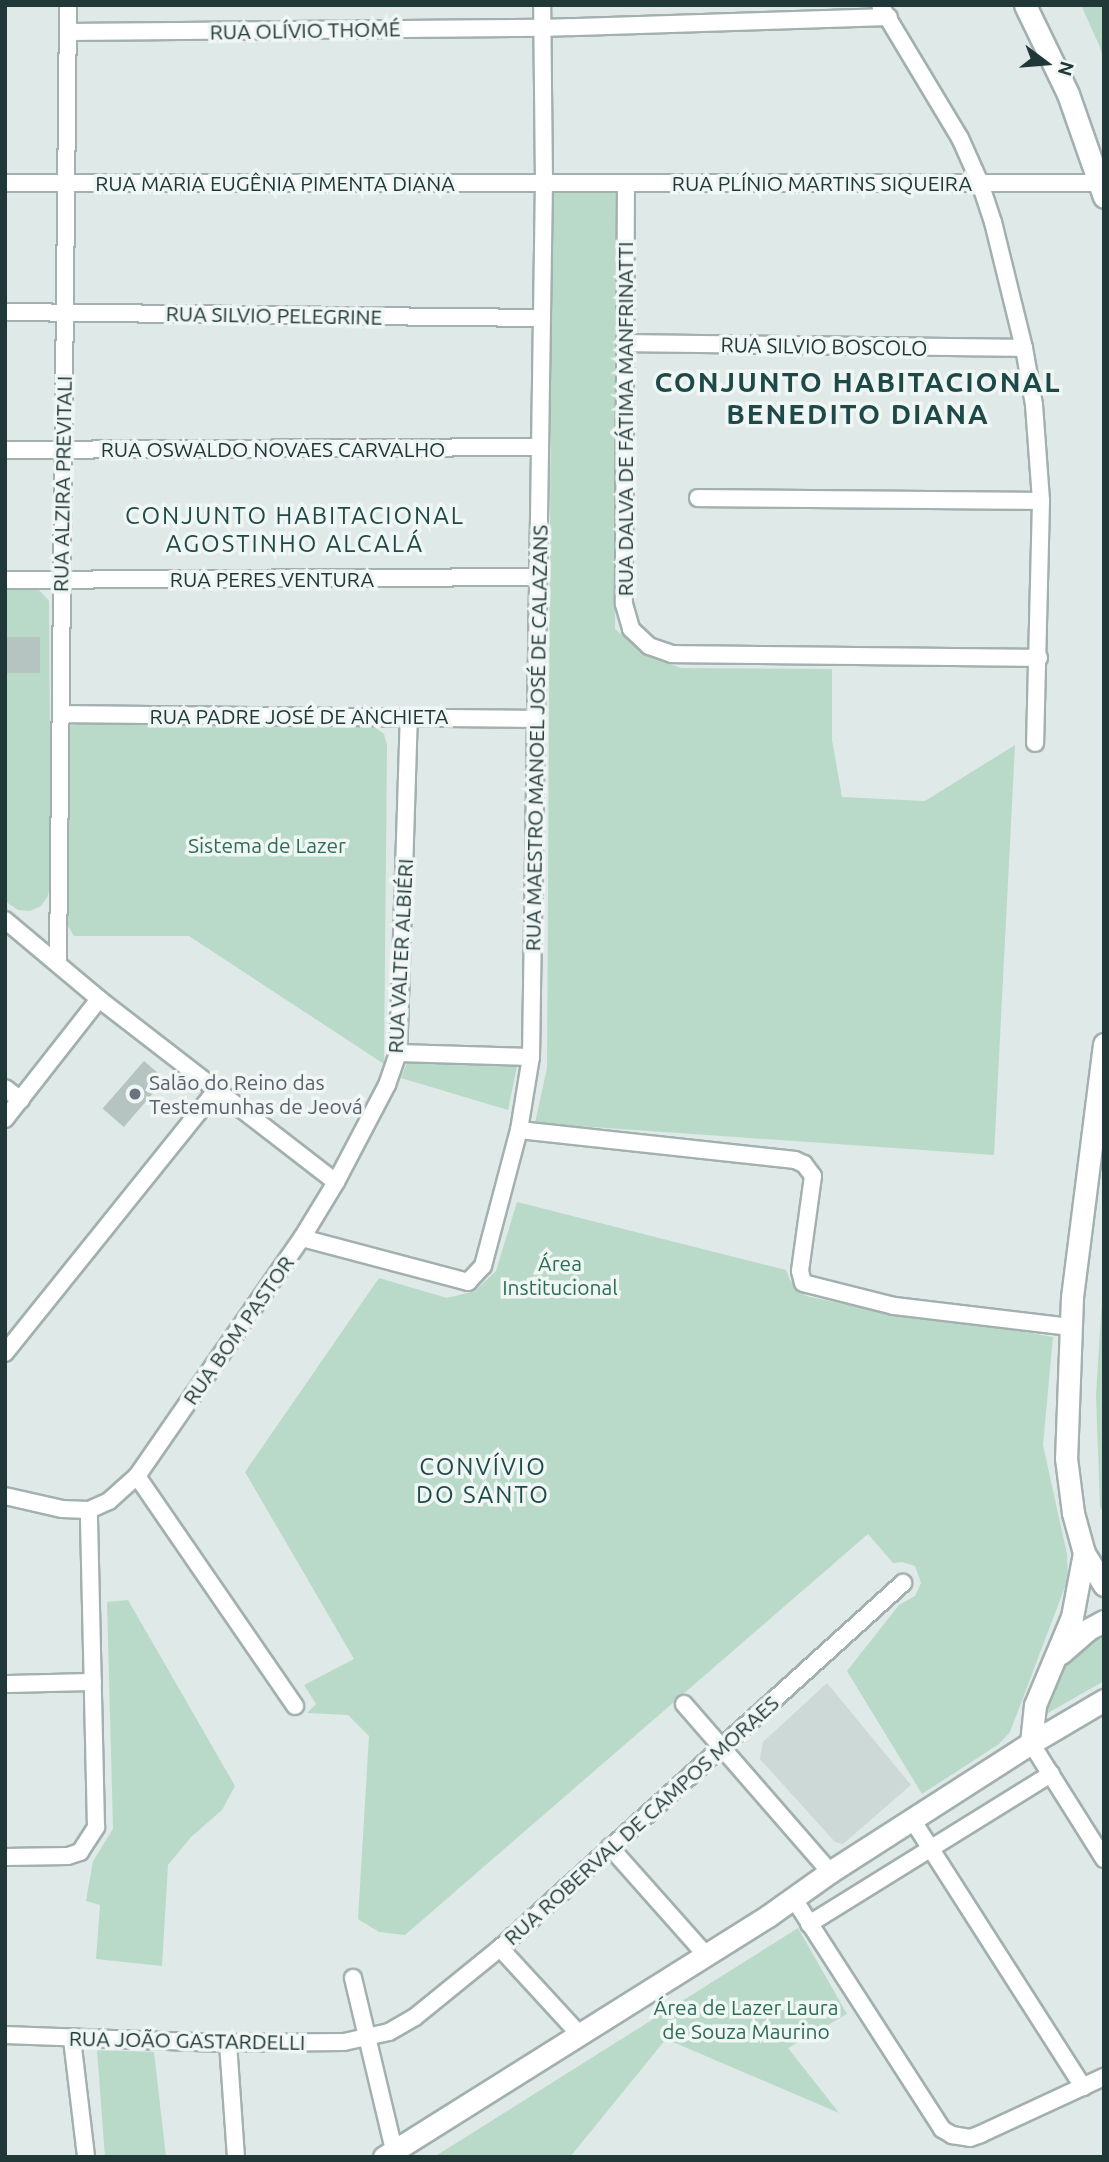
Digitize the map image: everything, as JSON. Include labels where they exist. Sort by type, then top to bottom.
[{"type":"street","name":"RUA ALZIRA PREVITALI","points":[[58,963],[68,5]]},
{"type":"street","name":"RUA MAESTRO MANOEL JOSÉ DE CALAZANS","points":[[302,1238],[468,1282],[483,1266],[519,1130],[531,1056],[544,183],[542,5]]},
{"type":"street","points":[[1025,5],[1068,94],[1102,190]]},
{"type":"street","name":"RUA OLÍVIO THOMÉ","points":[[68,32],[542,28],[885,11]]},
{"type":"street","points":[[885,11],[960,138],[980,183],[993,222],[1024,348],[1034,405],[1041,500],[1035,743]]},
{"type":"street","name":"RUA MARIA EUGÊNIA PIMENTA DIANA","points":[[5,183],[544,183]]},
{"type":"street","name":"RUA PLÍNIO MARTINS SIQUEIRA","points":[[544,183],[980,183],[1102,190]]},
{"type":"street","name":"RUA DALVA DE FÁTIMA MANFRINATTI","points":[[626,183],[624,604],[631,629],[649,646],[672,654],[1039,658]]},
{"type":"street","name":"RUA SILVIO PELEGRINE","points":[[5,312],[542,318]]},
{"type":"street","name":"RUA SILVIO BOSCOLO","points":[[625,344],[1024,348]]},
{"type":"street","name":"RUA OSWALDO NOVAES CARVALHO","points":[[5,450],[540,447]]},
{"type":"street","points":[[698,498],[1041,500]]},
{"type":"street","name":"RUA PERES VENTURA","points":[[5,580],[538,577]]},
{"type":"street","name":"RUA PADRE JOSÉ DE ANCHIETA","points":[[62,714],[536,719]]},
{"type":"street","name":"RUA VALTER ALBIÉRI","points":[[336,1182],[387,1085],[398,1053],[409,716]]},
{"type":"street","points":[[5,920],[99,999],[336,1182]]},
{"type":"street","points":[[5,1119],[99,999]]},
{"type":"street","points":[[1104,1044],[1071,1327],[1066,1458],[1073,1513],[1084,1553],[1104,1585]]},
{"type":"street","points":[[398,1053],[531,1056]]},
{"type":"street","points":[[5,1088],[21,1100]]},
{"type":"street","points":[[5,1353],[217,1089]]},
{"type":"street","points":[[519,1130],[795,1160],[804,1164],[813,1177],[800,1271],[803,1283],[894,1306],[1071,1327]]},
{"type":"street","name":"RUA BOM PASTOR","points":[[89,1510],[109,1502],[137,1476],[302,1238],[336,1182]]},
{"type":"street","points":[[137,1476],[295,1706]]},
{"type":"street","points":[[5,1496],[62,1509],[89,1510],[96,1827],[87,1845],[80,1852],[68,1856],[5,1857]]},
{"type":"street","points":[[1084,1553],[1072,1617],[1035,1705],[1031,1742],[1104,1859]]},
{"type":"street","name":"RUA ROBERVAL DE CAMPOS MORAES","points":[[367,2037],[389,2032],[415,2017],[500,1948],[902,1583]]},
{"type":"street","points":[[1052,1662],[1074,1639],[1104,1621]]},
{"type":"street","points":[[5,1684],[93,1682]]},
{"type":"street","points":[[353,1978],[389,2154],[794,1899],[830,1872],[913,1821],[1031,1742],[1104,1700]]},
{"type":"street","points":[[684,1704],[830,1872]]},
{"type":"street","points":[[809,1924],[1051,1774]]},
{"type":"street","points":[[913,1821],[1083,2087]]},
{"type":"street","points":[[610,1847],[706,1955]]},
{"type":"street","points":[[794,1899],[942,2129],[952,2135],[970,2138],[1104,2077]]},
{"type":"street","points":[[500,1948],[579,2034]]},
{"type":"street","name":"RUA JOÃO GASTARDELLI","points":[[5,2035],[228,2043],[344,2042],[367,2037]]},
{"type":"street","points":[[72,2039],[86,2157]]},
{"type":"street","points":[[228,2043],[236,2157]]},
{"type":"shaded area","points":[[827,1683],[911,1785],[843,1844],[835,1842],[760,1759],[763,1742]]},
{"type":"green space","points":[[1081,5],[1104,5],[1104,60],[1099,45]]},
{"type":"green space","points":[[552,189],[618,191],[615,629],[644,654],[681,668],[832,669],[832,740],[842,797],[925,801],[1015,745],[994,1155],[535,1123],[547,1068]]},
{"type":"green space","points":[[5,588],[39,590],[49,601],[51,880],[48,896],[41,906],[30,911],[18,910],[5,901]]},
{"type":"green space","name":"Sistema de Lazer","points":[[69,726],[374,727],[384,734],[387,745],[384,1064],[189,936],[74,936],[63,918],[68,732]]},
{"type":"green space","points":[[409,1058],[518,1061],[508,1110],[401,1078]]},
{"type":"green space","name":"Área Institucional","points":[[517,1202],[786,1270],[790,1280],[806,1296],[863,1308],[947,1318],[1053,1337],[1043,1445],[1067,1554],[1068,1579],[1010,1732],[999,1744],[922,1794],[847,1671],[899,1605],[915,1596],[921,1583],[915,1566],[902,1562],[893,1563],[868,1534],[405,1935],[379,1932],[358,1919],[369,1736],[348,1715],[307,1713],[316,1704],[304,1685],[354,1659],[245,1472],[379,1278],[447,1298],[475,1291],[496,1271]]},
{"type":"green space","points":[[1104,1268],[1104,1513],[1100,1507],[1096,1395]]},
{"type":"green space","points":[[128,1600],[235,1786],[222,1810],[191,1837],[168,1865],[162,1966],[96,1959],[100,1905],[86,1901],[93,1861],[113,1829],[107,1602]]},
{"type":"green space","points":[[1104,1629],[1104,1681],[1048,1713],[1042,1713],[1064,1661]]},
{"type":"green space","name":"Área de Lazer Laura de Souza Maurino","points":[[798,1928],[847,2014],[788,2048],[839,2113],[666,2039],[570,2157],[434,2157]]},
{"type":"green space","points":[[97,2050],[154,2052],[166,2157],[105,2157]]},
{"type":"building","points":[[5,637],[40,637],[40,673],[5,673]]},
{"type":"building","name":"Salão do Reino das Testemunhas de Jeová","points":[[144,1061],[165,1079],[124,1127],[103,1109]]},
{"type":"place","name":"Salão do Reino das Testemunhas de Jeová","points":[[135,1094]]},
{"type":"district","name":"CONJUNTO HABITACIONAL BENEDITO DIANA","points":[[858,398]]},
{"type":"district","name":"CONJUNTO HABITACIONAL AGOSTINHO ALCALÁ","points":[[295,530]]},
{"type":"district","name":"CONVÍVIO DO SANTO","points":[[483,1481]]}]
